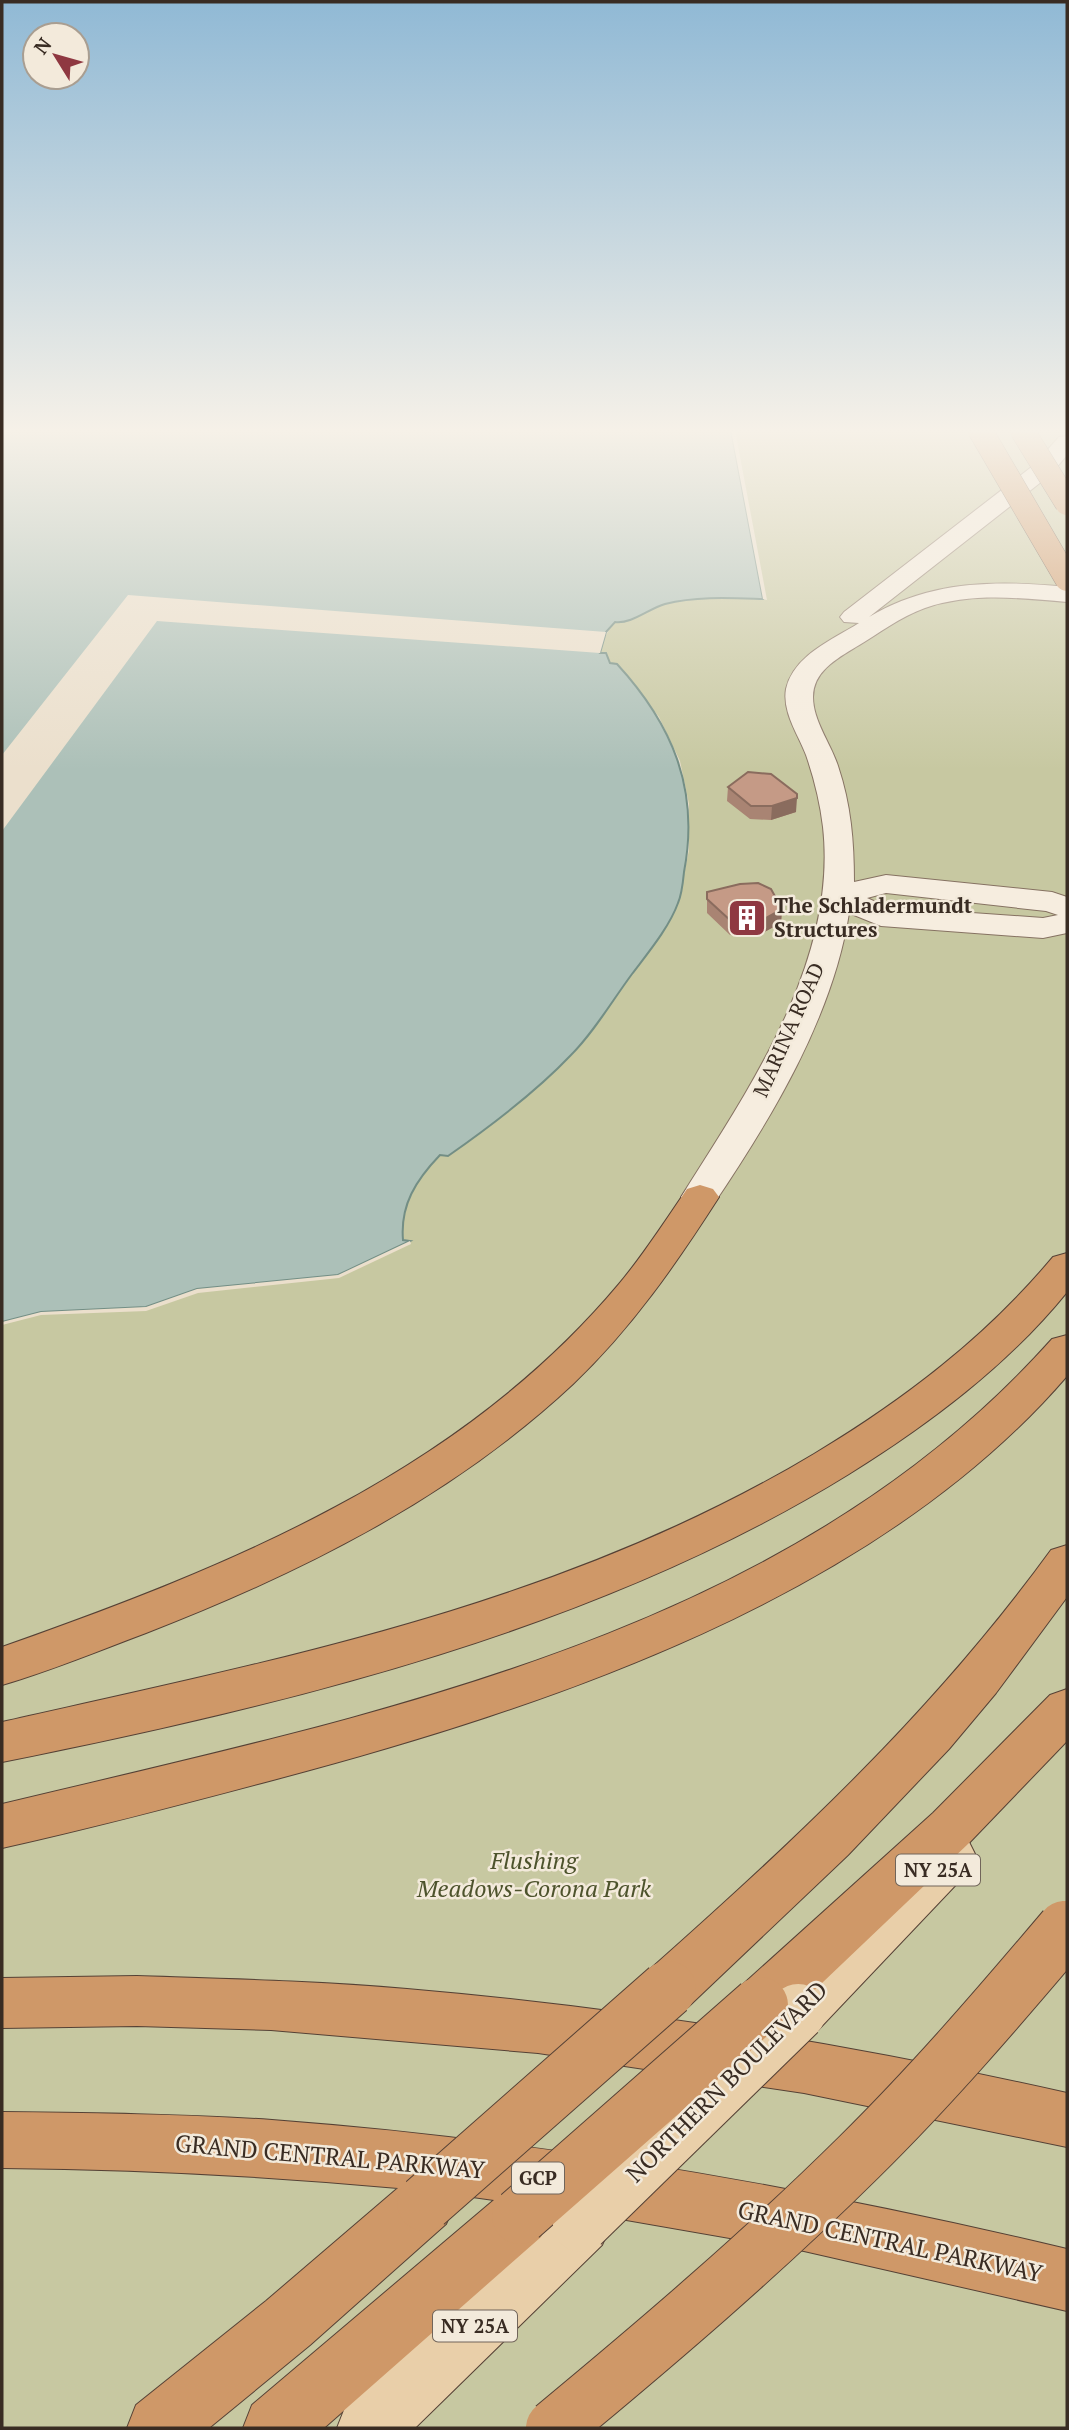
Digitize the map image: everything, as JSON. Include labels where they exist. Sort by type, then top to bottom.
[{"type":"highway","points":[[1046,543],[1067,579]]},
{"type":"highway","points":[[2,1666],[209,1591],[328,1534],[436,1470],[529,1399],[596,1335],[640,1283],[700,1197]]},
{"type":"highway","points":[[2,1742],[418,1644],[550,1600],[642,1564],[776,1499],[892,1426],[984,1353],[1025,1314],[1067,1266]]},
{"type":"highway","points":[[2,1826],[439,1714],[576,1667],[699,1616],[808,1558],[904,1495],[1006,1412],[1067,1349]]},
{"type":"highway","points":[[159,2428],[288,2323],[788,1880],[903,1767],[1007,1645],[1067,1562]]},
{"type":"highway","points":[[275,2428],[520,2216],[779,2009],[1067,1710]]},
{"type":"highway","points":[[554,2428],[694,2309],[859,2156],[985,2024],[1066,1928]]},
{"type":"highway","points":[[2,2003],[108,2000],[230,2002],[328,2006],[522,2023],[776,2060],[1067,2120]]},
{"type":"highway","name":"GRAND CENTRAL PARKWAY","points":[[2,2140],[176,2141],[291,2149],[594,2185],[883,2237],[1067,2280]]},
{"type":"main road","name":"NORTHERN BOULEVARD","points":[[369,2428],[581,2224],[779,2009],[964,1841],[1067,1719]]},
{"type":"street","name":"MARINA ROAD","points":[[700,1197],[762,1094],[793,1030],[831,928],[840,866],[839,835],[827,776],[799,701],[803,680],[825,654],[839,631],[863,608],[947,543]]},
{"type":"street","name":"MARINA ROAD","points":[[825,654],[900,610],[937,597],[1005,591],[1067,595]]},
{"type":"street","points":[[835,895],[887,884],[1052,902],[1067,908]]},
{"type":"street","points":[[835,895],[881,916],[1043,928],[1067,923]]},
{"type":"green space","name":"Flushing Meadows-Corona Park","points":[[752,543],[1067,543],[1067,2428],[2,2428],[2,1300],[403,1239],[404,1215],[411,1193],[431,1164],[440,1155],[448,1156],[494,1123],[572,1055],[645,956],[678,904],[689,850],[689,804],[680,761],[659,717],[617,664],[610,663],[600,653],[610,629],[616,622],[634,619],[677,601],[763,599]]},
{"type":"shaded area","points":[[2,543],[752,543],[763,599],[677,601],[659,606],[634,619],[615,622],[606,632],[600,653],[606,653],[610,663],[617,664],[653,710],[677,759],[688,813],[688,842],[679,899],[657,940],[571,1055],[543,1083],[480,1133],[448,1156],[440,1155],[424,1174],[411,1194],[404,1215],[403,1240],[410,1241],[338,1275],[197,1289],[146,1307],[41,1312],[2,1322]]},
{"type":"pier","points":[[752,543],[756,543],[767,600],[763,599]]},
{"type":"pier","points":[[128,595],[606,632],[600,653],[157,621],[2,831],[2,755]]},
{"type":"pier","points":[[410,1241],[411,1244],[339,1278],[198,1293],[146,1311],[41,1315],[2,1325],[2,1322],[41,1312],[146,1307],[197,1289],[338,1275]]},
{"type":"building","points":[[748,772],[771,774],[797,794],[797,798],[772,806],[751,806],[728,787]]},
{"type":"building","points":[[758,883],[771,889],[782,909],[757,923],[731,921],[707,899],[707,892],[740,884]]},
{"type":"place","name":"The Schladermundt Structures","points":[[747,918]]}]
